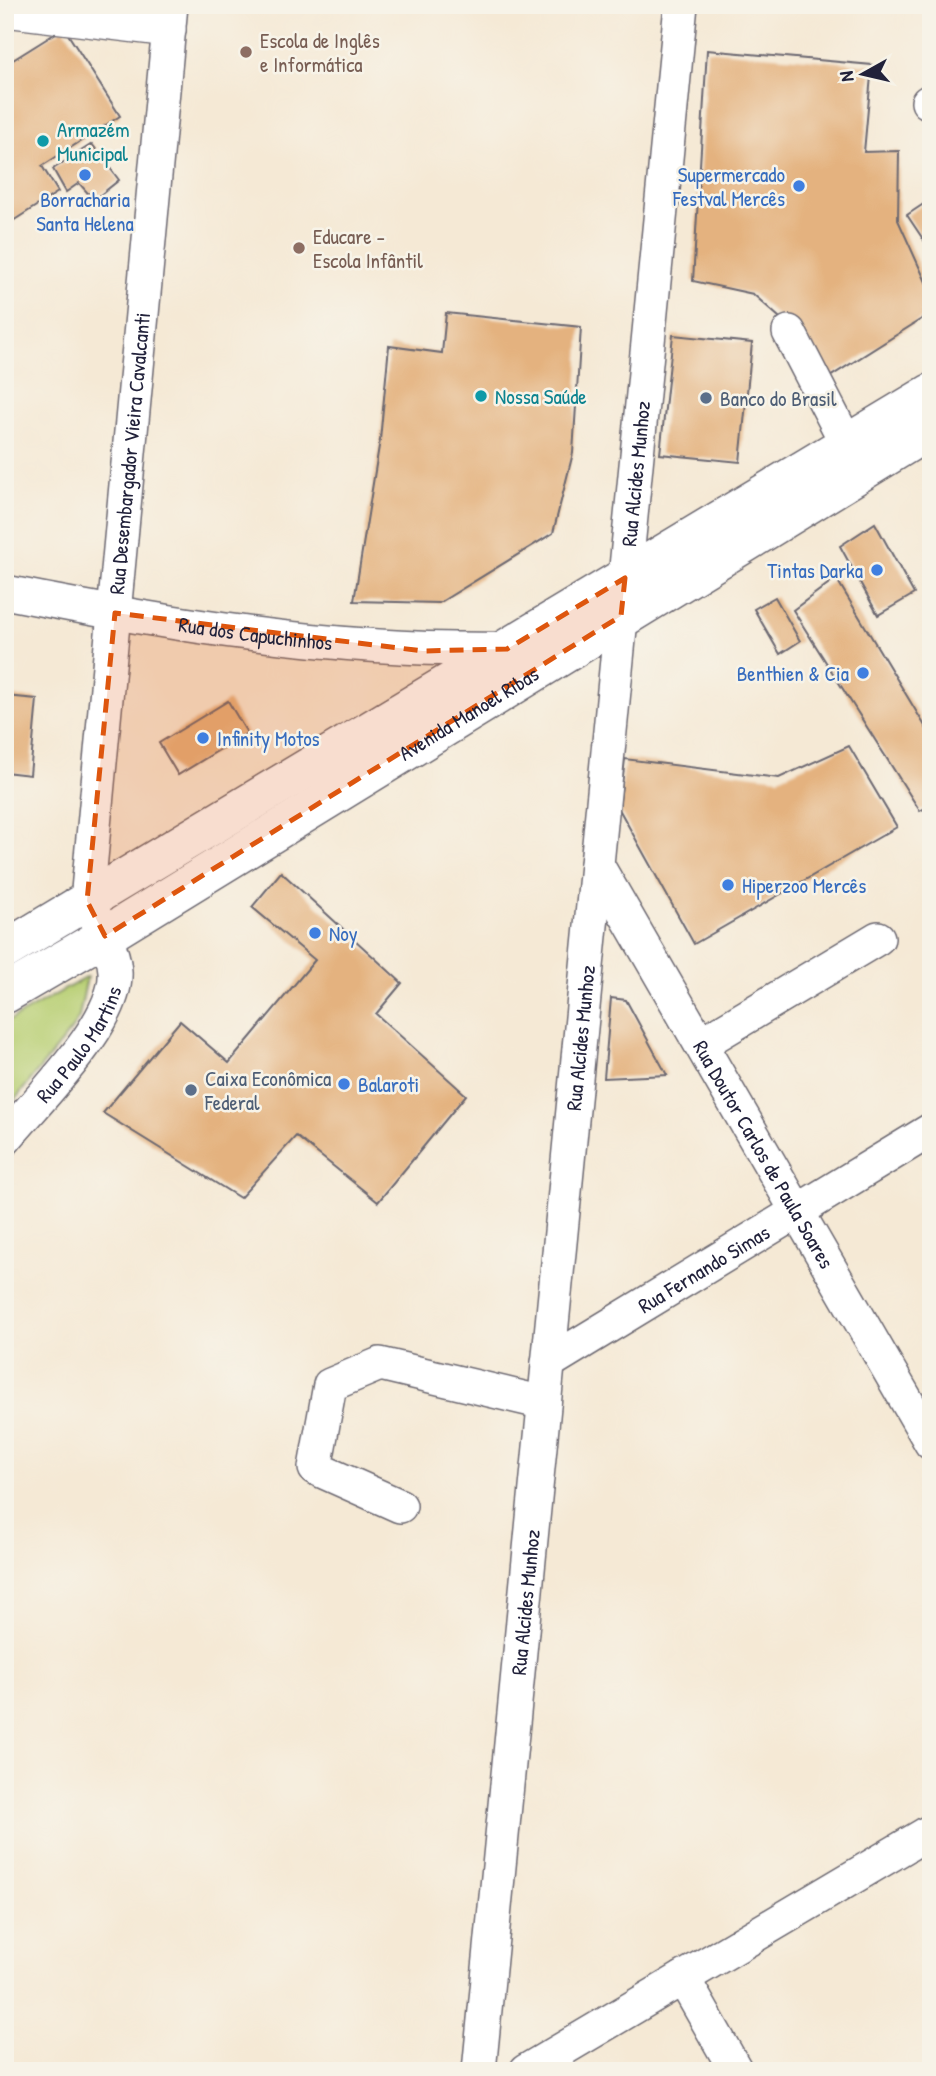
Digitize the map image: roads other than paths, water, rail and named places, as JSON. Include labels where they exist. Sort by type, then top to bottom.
[{"type":"main road","name":"Avenida Manoel Ribas","points":[[5,950],[931,393]]},
{"type":"main road","name":"Avenida Manoel Ribas","points":[[5,994],[105,936],[621,616],[931,429]]},
{"type":"street","name":"Rua Alcides Munhoz","points":[[479,2071],[681,5]]},
{"type":"street","points":[[5,10],[170,18]]},
{"type":"street","name":"Rua Desembargador Vieira Cavalcanti","points":[[87,901],[170,18]]},
{"type":"street","points":[[789,332],[846,444]]},
{"type":"street","name":"Rua dos Capuchinhos","points":[[5,592],[152,620],[423,651],[507,649]]},
{"type":"street","name":"Rua Doutor Carlos de Paula Soares","points":[[597,865],[931,1443]]},
{"type":"street","name":"Rua Paulo Martins","points":[[5,1139],[103,1017],[113,996],[115,970],[105,936],[87,901]]},
{"type":"street","points":[[701,1044],[878,938]]},
{"type":"street","name":"Rua Fernando Simas","points":[[548,1363],[931,1130]]},
{"type":"street","points":[[400,1506],[316,1468],[330,1385],[380,1364],[544,1403]]},
{"type":"street","points":[[526,2071],[931,1831]]},
{"type":"street","points":[[682,1978],[736,2071]]},
{"type":"place","name":"Escola de Inglês e Informática","points":[[246,52]]},
{"type":"place","name":"Armazém Municipal","points":[[43,141]]},
{"type":"place","name":"Borracharia Santa Helena","points":[[85,175]]},
{"type":"place","name":"Supermercado Festval Mercês","points":[[799,186]]},
{"type":"place","name":"Educare - Escola Infântil","points":[[299,248]]},
{"type":"place","name":"Nossa Saúde","points":[[481,396]]},
{"type":"place","name":"Banco do Brasil","points":[[706,398]]},
{"type":"place","name":"Tintas Darka","points":[[877,570]]},
{"type":"place","name":"Benthien & Cia","points":[[863,673]]},
{"type":"place","name":"Infinity Motos","points":[[203,738]]},
{"type":"place","name":"Hiperzoo Mercês","points":[[728,885]]},
{"type":"place","name":"Noy","points":[[315,933]]},
{"type":"place","name":"Balaroti","points":[[344,1084]]},
{"type":"place","name":"Caixa Econômica Federal","points":[[191,1090]]}]
